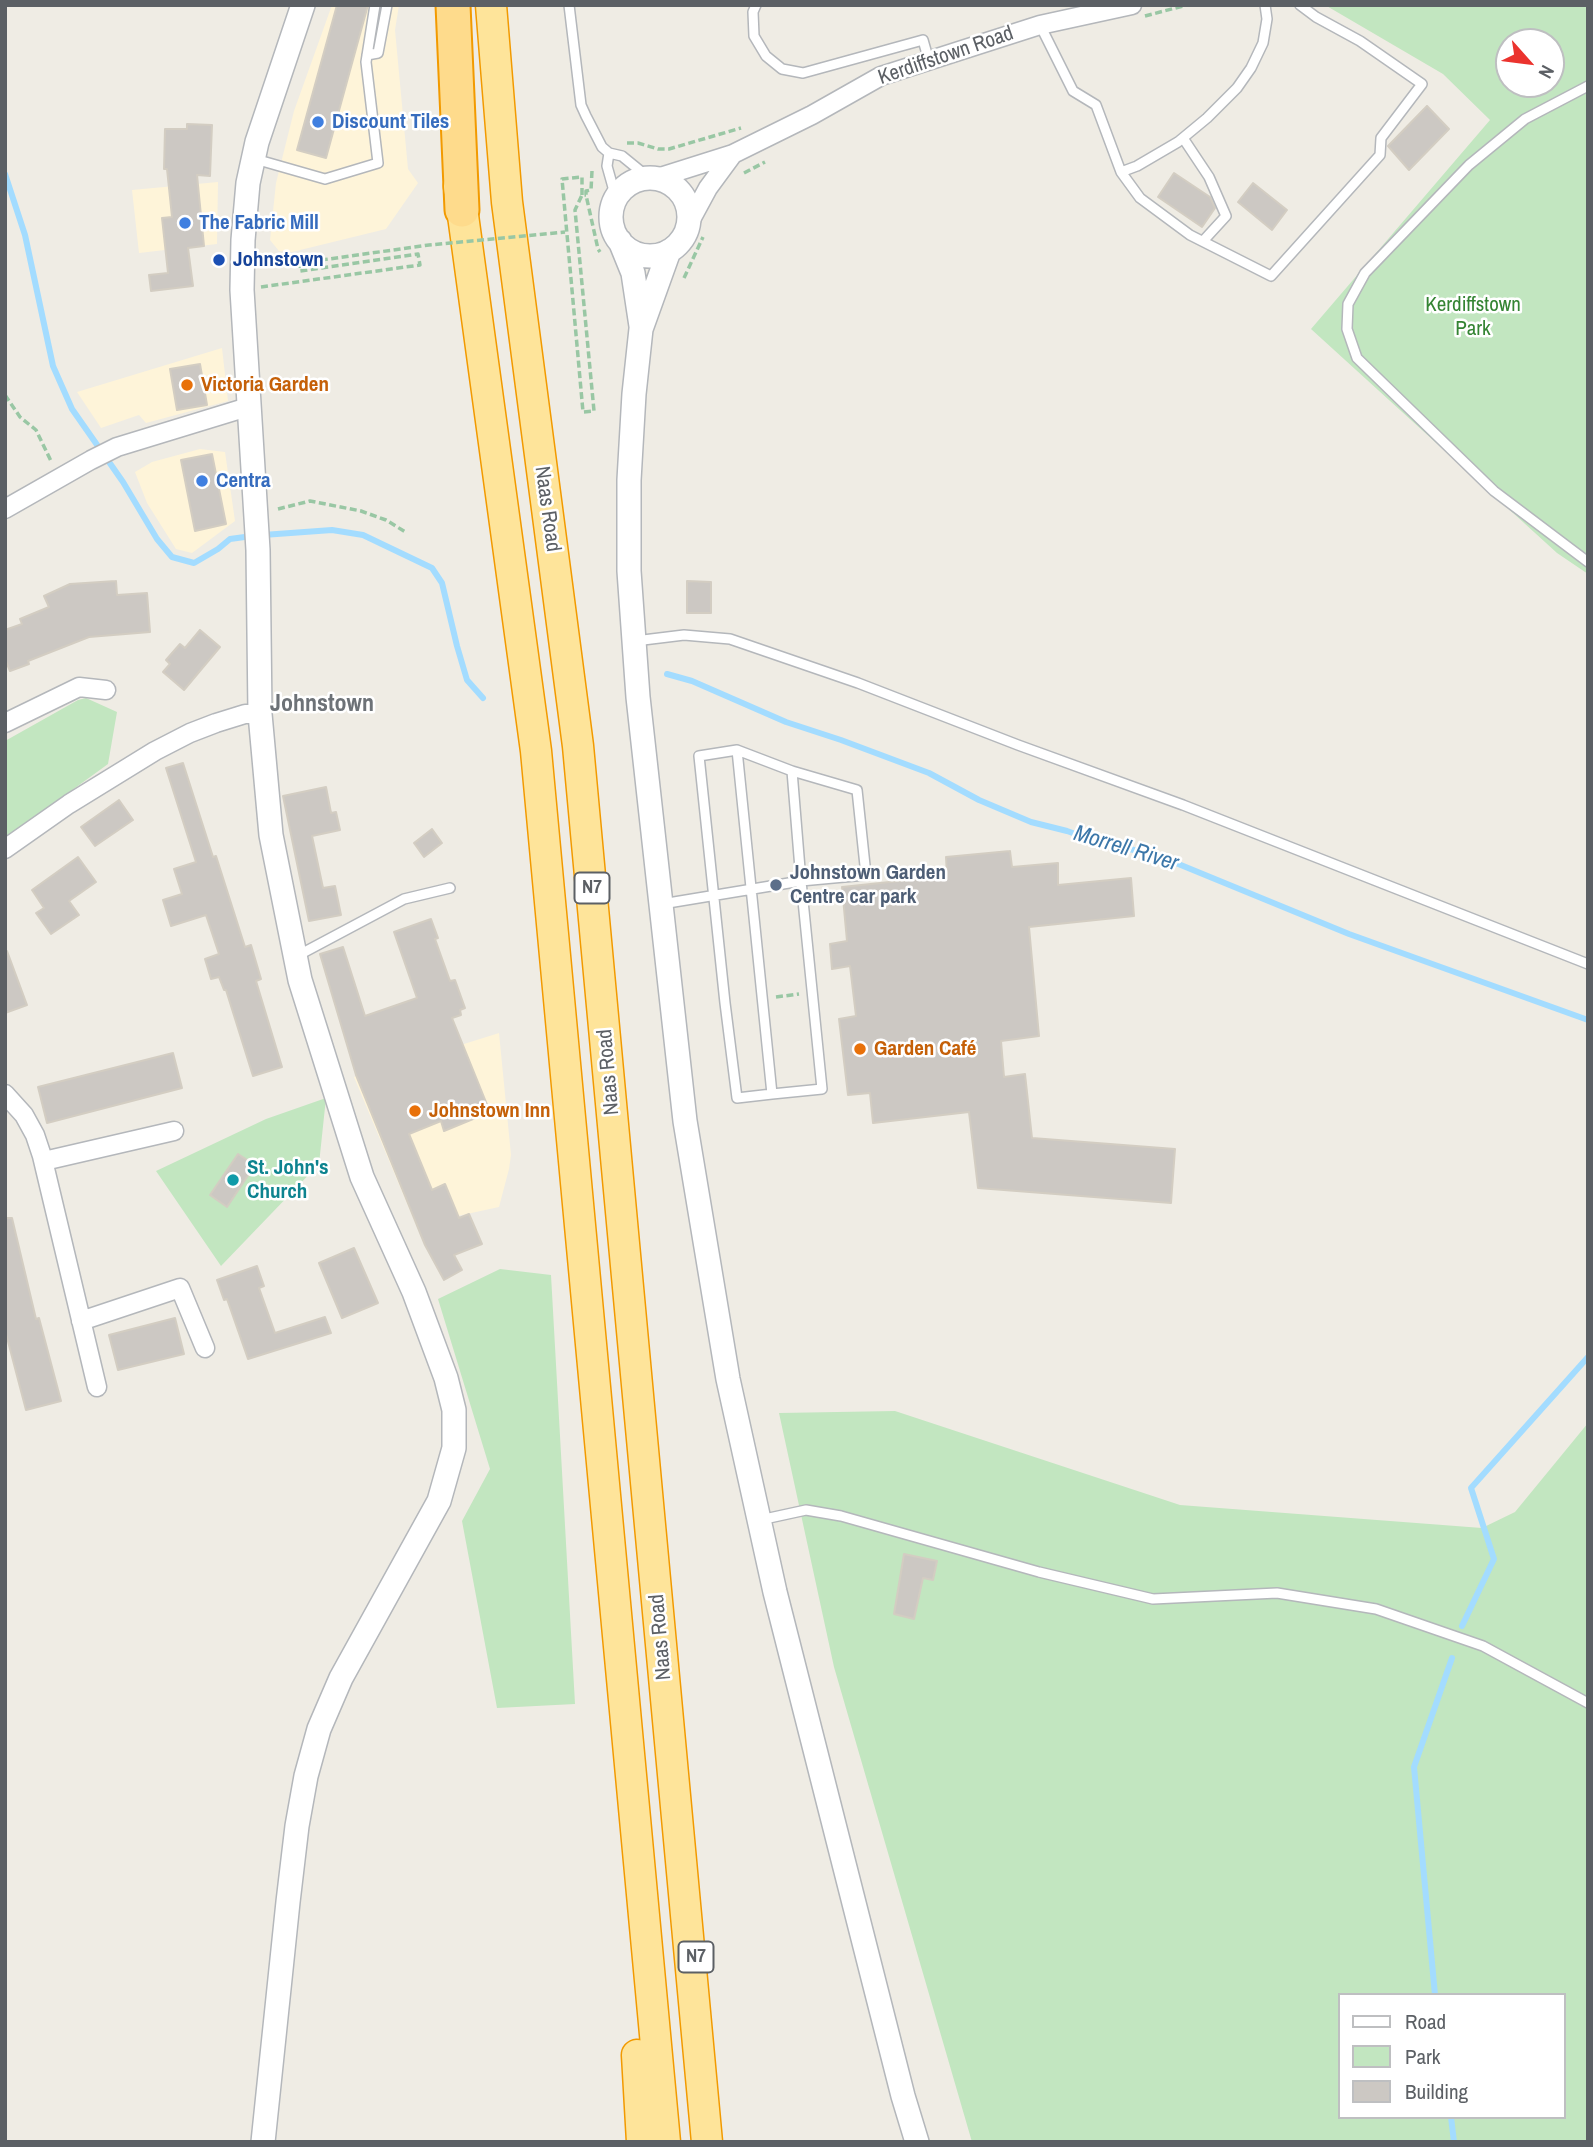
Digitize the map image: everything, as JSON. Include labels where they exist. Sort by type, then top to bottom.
[{"type":"highway","name":"N7","points":[[438,5],[462,210]]},
{"type":"highway","points":[[453,5],[462,210]]},
{"type":"highway","name":"Naas Road","points":[[491,5],[506,202],[578,746],[707,2142]]},
{"type":"highway","name":"Naas Road","points":[[462,210],[536,751],[665,2142]]},
{"type":"highway","name":"N7","points":[[673,1773],[718,2142]]},
{"type":"highway","name":"N7","points":[[631,1780],[631,1938],[642,2142]]},
{"type":"street","points":[[263,2142],[291,1876],[306,1776],[319,1730],[341,1678],[439,1501],[454,1448],[454,1410],[446,1378],[414,1292],[362,1177],[304,992],[271,835],[260,713],[257,519],[242,290],[243,240],[248,183],[257,142],[303,5]]},
{"type":"street","name":"Kerdiffstown Road","points":[[653,178],[733,154],[812,115],[881,76],[1040,25],[1136,11]]},
{"type":"street","points":[[696,230],[708,188],[733,154]]},
{"type":"street","points":[[641,329],[633,273],[612,248],[611,220],[616,198],[622,189],[632,182],[653,178],[667,181],[682,195],[696,230]]},
{"type":"street","points":[[696,230],[684,235],[669,251],[641,329],[629,480],[628,572],[638,698],[685,1121],[728,1379],[775,1592],[902,2096],[917,2142]]},
{"type":"street","points":[[612,248],[627,248],[648,256],[669,251]]},
{"type":"street","points":[[5,509],[117,447],[251,406]]},
{"type":"street","points":[[5,723],[79,687],[106,690]]},
{"type":"street","points":[[5,849],[69,804],[155,751],[216,723],[245,714],[260,713]]},
{"type":"street","points":[[5,1094],[24,1115],[35,1135],[44,1161],[97,1387]]},
{"type":"street","points":[[44,1161],[174,1130]]},
{"type":"street","points":[[81,1321],[180,1288],[205,1348]]},
{"type":"lane","points":[[254,158],[325,178],[378,163],[366,62],[376,5]]},
{"type":"lane","points":[[367,55],[378,53],[387,5]]},
{"type":"lane","points":[[569,5],[581,105],[596,139],[609,153],[622,156],[653,178]]},
{"type":"lane","points":[[756,5],[753,12],[754,36],[766,56],[782,69],[803,73],[923,40],[929,61]]},
{"type":"lane","points":[[1121,172],[1137,166],[1182,138],[1229,95],[1251,68],[1263,43],[1267,19],[1265,5]]},
{"type":"lane","points":[[1040,25],[1073,92],[1096,105],[1121,172],[1140,198],[1191,235],[1271,276],[1380,155],[1381,138],[1422,84],[1360,41],[1300,5]]},
{"type":"lane","points":[[1588,86],[1525,119],[1469,165],[1365,273],[1348,304],[1348,329],[1357,358],[1425,425],[1494,491],[1588,562]]},
{"type":"lane","points":[[1182,138],[1209,177],[1226,216],[1204,240]]},
{"type":"lane","points":[[609,153],[607,166],[616,198]]},
{"type":"lane","points":[[634,640],[684,635],[730,639],[858,683],[1017,745],[1183,805],[1588,964]]},
{"type":"lane","points":[[660,904],[713,896],[801,881],[866,874],[857,790],[792,771],[737,750],[698,756],[713,896],[737,1098],[822,1088],[801,881],[792,771]]},
{"type":"lane","points":[[737,750],[772,1094]]},
{"type":"lane","points":[[295,957],[404,899],[450,888]]},
{"type":"lane","points":[[760,1520],[806,1510],[841,1516],[1039,1572],[1153,1599],[1278,1593],[1377,1609],[1483,1646],[1588,1703]]},
{"type":"path","points":[[1136,11],[1187,5]]},
{"type":"path","points":[[612,248],[598,249],[584,195],[582,177],[562,179],[583,412],[594,411],[575,210],[584,195],[586,191],[591,190],[593,166],[609,153],[630,142],[669,149],[734,128],[745,130]]},
{"type":"path","points":[[737,179],[773,157]]},
{"type":"path","points":[[680,286],[702,244],[696,230]]},
{"type":"path","points":[[242,290],[420,265],[418,254],[300,271],[300,263],[565,232]]},
{"type":"path","points":[[5,395],[20,417],[36,430],[61,477]]},
{"type":"path","points":[[257,519],[282,506],[310,501],[361,511],[386,520],[407,533]]},
{"type":"path","points":[[762,998],[812,993]]},
{"type":"shaded area","points":[[332,5],[399,5],[395,30],[408,169],[418,183],[386,229],[292,252],[279,251],[270,240],[276,183],[294,111]]},
{"type":"shaded area","points":[[218,182],[217,244],[139,253],[132,190]]},
{"type":"shaded area","points":[[222,348],[228,401],[146,423],[139,415],[101,428],[77,392]]},
{"type":"shaded area","points":[[200,449],[225,452],[235,521],[192,553],[176,549],[147,503],[135,472],[152,462]]},
{"type":"shaded area","points":[[499,1033],[511,1155],[499,1207],[416,1225],[354,1077],[411,1053],[448,1049]]},
{"type":"green space","name":"Kerdiffstown Park","points":[[1325,5],[1588,5],[1588,574],[1557,553],[1311,329],[1490,120],[1443,74]]},
{"type":"green space","points":[[86,698],[117,712],[108,764],[5,839],[5,741]]},
{"type":"green space","points":[[326,1098],[319,1164],[221,1266],[156,1171],[266,1119]]},
{"type":"green space","points":[[500,1269],[551,1275],[575,1704],[497,1708],[462,1521],[490,1469],[438,1299]]},
{"type":"green space","points":[[895,1411],[1180,1505],[1482,1528],[1515,1512],[1588,1423],[1588,2142],[972,2142],[834,1667],[779,1413]]},
{"type":"building","points":[[337,5],[368,5],[326,158],[297,150]]},
{"type":"building","points":[[1427,106],[1449,129],[1409,170],[1388,146]]},
{"type":"building","points":[[187,124],[212,125],[210,176],[197,175],[204,246],[188,248],[193,286],[151,291],[149,275],[168,273],[162,218],[172,217],[167,169],[164,169],[165,129],[187,129]]},
{"type":"building","points":[[1174,173],[1210,197],[1215,208],[1202,227],[1158,197]]},
{"type":"building","points":[[1253,183],[1287,210],[1272,230],[1238,202]]},
{"type":"building","points":[[200,364],[207,405],[177,410],[170,369]]},
{"type":"building","points":[[212,454],[226,524],[195,531],[181,460]]},
{"type":"building","points":[[116,581],[117,595],[147,593],[150,632],[89,637],[10,671],[5,659],[5,630],[22,624],[20,619],[49,607],[44,596],[70,584]]},
{"type":"building","points":[[687,581],[711,582],[711,613],[687,613]]},
{"type":"building","points":[[200,630],[220,647],[184,690],[163,672],[170,664],[166,660],[180,644],[185,648]]},
{"type":"building","points":[[183,763],[245,947],[251,945],[261,979],[256,981],[282,1067],[253,1076],[226,990],[219,977],[211,979],[205,959],[219,954],[206,915],[171,926],[163,900],[182,894],[174,869],[196,862],[166,768]]},
{"type":"building","points":[[326,787],[331,813],[336,812],[340,830],[312,836],[323,888],[335,886],[341,915],[309,921],[283,796]]},
{"type":"building","points":[[119,800],[133,820],[95,846],[81,827]]},
{"type":"building","points":[[432,829],[442,843],[424,857],[414,843]]},
{"type":"building","points":[[1010,851],[1012,867],[1058,863],[1058,885],[1131,878],[1134,916],[1029,927],[1039,1036],[1001,1041],[1004,1077],[1025,1074],[1032,1138],[1175,1149],[1171,1203],[978,1188],[969,1112],[873,1123],[870,1093],[848,1095],[839,1019],[856,1016],[850,966],[832,969],[830,944],[847,941],[842,887],[947,876],[946,857]]},
{"type":"building","points":[[78,857],[96,882],[69,901],[79,915],[51,934],[36,913],[44,908],[32,890]]},
{"type":"building","points":[[431,919],[450,981],[455,980],[465,1008],[460,1010],[461,1015],[452,1018],[490,1112],[444,1131],[441,1121],[409,1134],[432,1190],[445,1184],[459,1218],[469,1214],[482,1244],[454,1255],[462,1270],[444,1280],[425,1245],[356,1075],[320,954],[343,947],[365,1016],[417,998],[394,932]]},
{"type":"building","points":[[5,951],[27,1005],[5,1013]]},
{"type":"building","points":[[173,1053],[182,1088],[47,1123],[38,1087]]},
{"type":"building","name":"St. John's Church","points":[[238,1154],[255,1165],[227,1207],[210,1195]]},
{"type":"building","points":[[5,1218],[12,1218],[36,1319],[39,1318],[61,1401],[26,1410],[5,1330]]},
{"type":"building","points":[[354,1248],[378,1303],[342,1318],[319,1263]]},
{"type":"building","points":[[257,1266],[264,1286],[259,1288],[275,1333],[325,1317],[331,1333],[248,1359],[227,1299],[224,1300],[217,1280]]},
{"type":"building","points":[[175,1318],[184,1354],[118,1370],[109,1335]]},
{"type":"building","points":[[904,1554],[937,1561],[933,1580],[923,1578],[914,1619],[894,1614]]},
{"type":"waterway","points":[[5,174],[25,235],[53,366],[72,409],[123,482],[157,539],[172,557],[194,563],[230,539],[252,536]]},
{"type":"waterway","points":[[263,535],[332,530],[363,535],[432,568],[442,583],[467,680],[483,698]]},
{"type":"waterway","name":"Morrell River","points":[[667,674],[692,681],[786,722],[929,773],[979,800],[1031,822],[1104,844],[1154,854],[1349,934],[1588,1020]]},
{"type":"waterway","points":[[1462,1626],[1494,1559],[1471,1488],[1588,1357]]},
{"type":"waterway","points":[[1435,1993],[1414,1767],[1452,1658]]},
{"type":"waterway","points":[[1451,2119],[1454,2142]]},
{"type":"place","name":"Discount Tiles","points":[[318,122]]},
{"type":"place","name":"The Fabric Mill","points":[[185,223]]},
{"type":"place","name":"Johnstown","points":[[219,260]]},
{"type":"place","name":"Victoria Garden","points":[[187,385]]},
{"type":"place","name":"Centra","points":[[202,481]]},
{"type":"place","name":"Johnstown Garden Centre car park","points":[[776,885]]},
{"type":"place","name":"Garden Café","points":[[860,1049]]},
{"type":"place","name":"Johnstown Inn","points":[[415,1111]]},
{"type":"place","name":"St. John's Church","points":[[233,1180]]},
{"type":"district","name":"Johnstown","points":[[322,705]]}]
